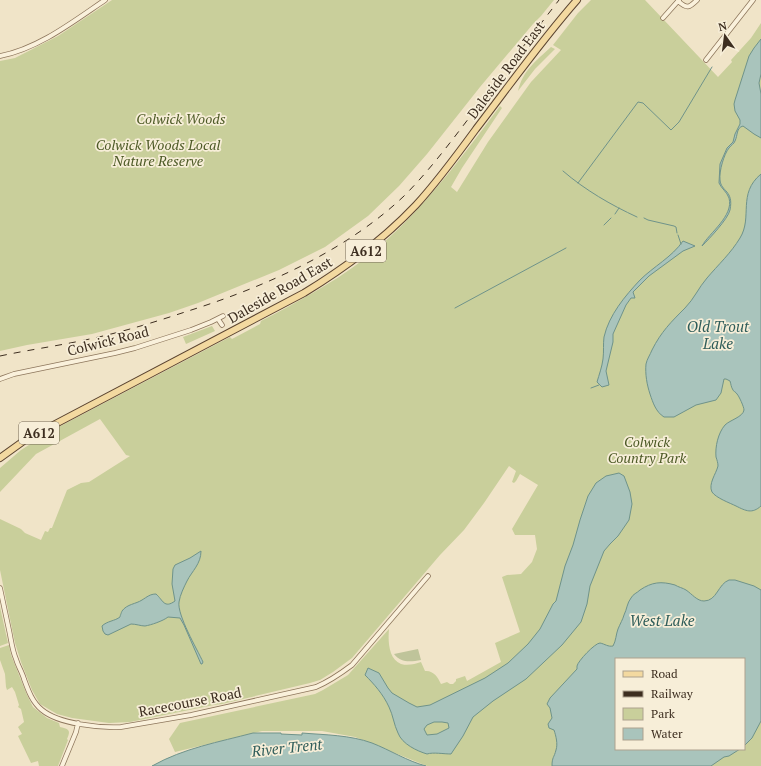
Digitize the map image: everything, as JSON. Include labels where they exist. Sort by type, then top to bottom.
[{"type":"main road","name":"Daleside Road East","points":[[0,458],[25,440],[304,292],[323,281],[367,250],[395,225],[437,180],[548,35],[577,0]]},
{"type":"street","points":[[0,56],[22,49],[55,33],[105,0]]},
{"type":"street","points":[[663,18],[679,1],[684,6],[688,7],[697,0]]},
{"type":"street","points":[[706,60],[753,0]]},
{"type":"street","name":"Colwick Road","points":[[0,379],[14,374],[135,348],[191,330],[220,318],[222,325]]},
{"type":"street","name":"Racecourse Road","points":[[0,588],[16,660],[31,696],[41,710],[60,720],[109,728],[191,715],[316,687],[327,682],[352,665],[428,576]]},
{"type":"street","points":[[62,766],[78,724]]},
{"type":"green space","name":"Colwick Woods Local Nature Reserve","points":[[112,0],[554,0],[399,186],[368,216],[325,247],[279,270],[198,303],[169,313],[92,334],[0,351],[0,61],[15,58],[58,36]]},
{"type":"green space","name":"Colwick Country Park","points":[[591,0],[645,0],[718,77],[732,62],[731,60],[751,38],[761,23],[761,766],[427,766],[355,737],[322,731],[262,731],[175,752],[169,739],[180,723],[315,694],[348,675],[389,629],[391,654],[397,662],[406,665],[421,662],[425,671],[435,674],[441,684],[447,682],[453,684],[456,679],[465,676],[467,681],[501,662],[495,643],[520,632],[502,577],[521,574],[532,562],[537,549],[535,535],[515,535],[512,529],[538,485],[520,474],[514,483],[512,482],[516,471],[509,466],[464,530],[440,555],[352,658],[320,680],[222,704],[130,722],[109,723],[72,718],[57,714],[40,704],[32,690],[15,643],[0,570],[0,519],[41,540],[45,531],[48,532],[50,528],[52,528],[67,490],[81,483],[89,482],[130,456],[126,455],[100,419],[36,454],[0,492],[0,468],[21,450],[51,431],[230,337],[232,339],[260,324],[261,321],[313,293],[363,260],[402,226],[437,188],[500,106],[502,108],[451,187],[457,192],[488,142],[531,82],[561,50],[553,45],[578,13]]},
{"type":"green space","points":[[551,47],[555,49],[535,69],[518,91],[523,77],[535,62]]},
{"type":"green space","points":[[212,326],[215,331],[186,344],[183,337]]},
{"type":"green space","points":[[0,607],[8,643],[0,646]]},
{"type":"green space","points":[[9,645],[11,655],[33,707],[47,718],[59,723],[60,727],[65,728],[69,732],[68,740],[58,766],[39,766],[38,761],[31,763],[18,736],[22,734],[18,727],[24,722],[21,709],[18,707],[19,705],[12,687],[7,690],[5,674],[0,660],[0,648]]},
{"type":"green space","points":[[418,649],[421,660],[406,661],[400,659],[394,654]]},
{"type":"water","points":[[761,39],[761,74],[759,83],[761,94],[761,138],[743,126],[739,128],[735,142],[725,154],[720,172],[721,184],[729,195],[731,203],[729,214],[702,246],[720,224],[730,205],[727,194],[719,183],[720,164],[727,148],[733,142],[740,124],[734,104],[749,56]]},
{"type":"water","name":"Old Trout Lake","points":[[761,174],[761,506],[758,509],[749,511],[720,498],[712,492],[711,489],[718,466],[716,453],[719,436],[725,425],[739,417],[744,410],[737,393],[732,389],[730,381],[724,379],[721,393],[716,400],[696,405],[674,417],[664,417],[657,410],[652,401],[647,383],[646,364],[655,344],[663,332],[729,254],[740,238],[744,230],[749,189]]},
{"type":"water","points":[[683,241],[695,246],[683,251],[649,276],[633,292],[635,298],[631,298],[626,305],[613,334],[613,342],[606,371],[609,385],[602,387],[597,382],[603,362],[604,337],[610,321],[623,299],[640,280],[668,257]]},
{"type":"water","points":[[619,473],[624,476],[630,492],[632,504],[629,520],[618,536],[604,551],[590,586],[587,604],[581,622],[562,645],[526,679],[493,701],[473,717],[451,754],[427,754],[406,744],[400,737],[395,727],[390,710],[384,698],[365,675],[368,668],[379,673],[392,693],[417,707],[430,705],[485,678],[508,663],[528,644],[540,629],[556,601],[565,566],[588,496],[596,483],[606,476]],"holes":[[[434,722],[448,723],[449,728],[437,734],[427,735],[424,729],[427,725]]]},
{"type":"water","points":[[201,551],[200,560],[189,577],[181,594],[179,608],[188,632],[203,662],[202,664],[180,618],[168,617],[157,623],[145,626],[131,624],[108,635],[105,634],[102,626],[120,617],[122,611],[126,607],[150,595],[156,594],[166,604],[175,601],[172,584],[173,569],[175,565]]},
{"type":"water","name":"West Lake","points":[[729,580],[735,580],[754,586],[761,590],[761,721],[752,738],[745,745],[745,658],[615,658],[615,750],[738,750],[729,756],[724,757],[711,766],[552,766],[557,743],[554,730],[549,728],[548,724],[552,718],[550,708],[547,704],[550,698],[577,669],[580,660],[591,649],[600,643],[613,646],[618,629],[633,595],[649,585],[665,583],[675,585],[697,599],[704,601],[712,598],[722,585]]},
{"type":"water","name":"River Trent","points":[[253,733],[302,735],[302,733],[355,738],[372,743],[426,766],[152,766],[189,750]]},
{"type":"waterway","points":[[578,183],[638,102],[643,103],[671,130],[679,122],[712,67]]},
{"type":"waterway","points":[[563,171],[598,197],[637,217]]},
{"type":"waterway","points":[[615,214],[619,208]]},
{"type":"waterway","points":[[604,225],[611,218]]},
{"type":"waterway","points":[[644,218],[674,226],[676,227],[677,233]]},
{"type":"waterway","points":[[678,235],[681,244]]},
{"type":"waterway","points":[[455,308],[566,248]]},
{"type":"waterway","points":[[591,388],[599,385]]},
{"type":"railway","points":[[0,356],[110,334],[148,324],[214,302],[273,280],[329,251],[356,234],[381,216],[404,196],[424,174],[452,140],[559,0]]},
{"type":"park label","name":"Colwick Woods","points":[[181,119]]}]
